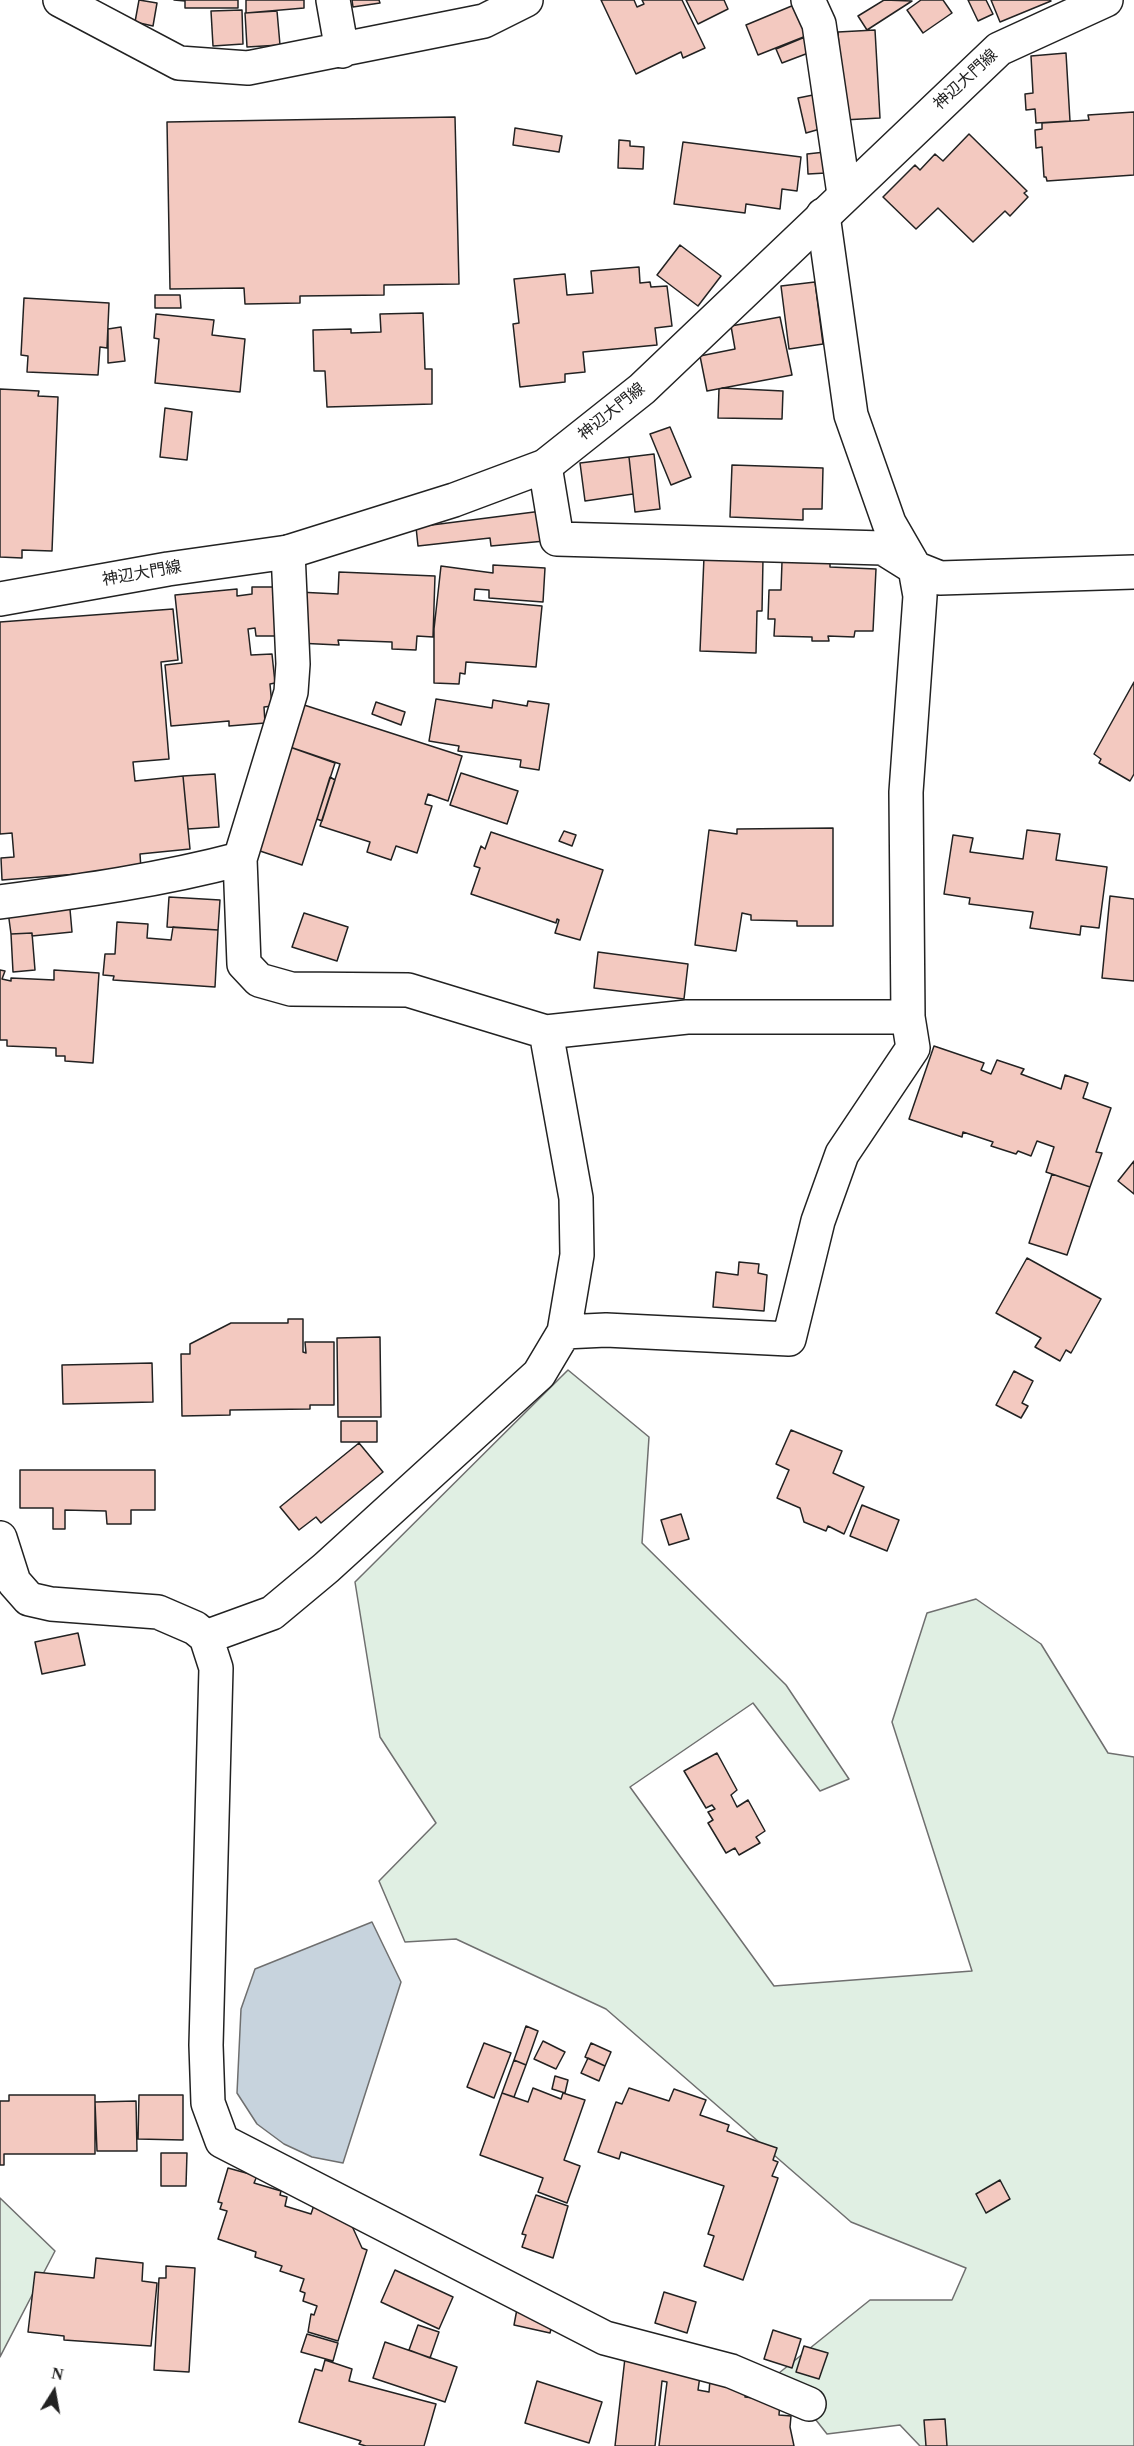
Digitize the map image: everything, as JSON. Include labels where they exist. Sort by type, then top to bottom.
[{"type":"street","points":[[60,0],[179,63],[249,68],[484,21],[526,0]]},
{"type":"street","points":[[333,0],[342,51]]},
{"type":"street","points":[[564,1332],[606,1330],[789,1339],[818,1221],[842,1154],[914,1048],[908,1017],[906,792],[920,596],[915,568],[889,523],[851,415],[819,24],[808,0]]},
{"type":"street","name":"神辺大門線","points":[[0,599],[168,569],[288,552],[454,500],[544,466],[642,389],[999,49],[1106,0]]},
{"type":"street","points":[[544,466],[557,538],[883,548],[915,568],[940,578],[1134,572]]},
{"type":"street","points":[[288,552],[291,692],[240,859],[244,964],[259,980],[291,989],[408,990],[546,1032],[687,1017],[908,1017]]},
{"type":"street","points":[[0,902],[111,887],[188,873],[240,859]]},
{"type":"street","points":[[206,1637],[272,1613],[326,1568],[539,1374],[564,1332],[577,1255],[576,1198],[546,1032]]},
{"type":"street","points":[[0,1538],[14,1582],[29,1599],[51,1604],[158,1612],[195,1628],[206,1637],[216,1668],[206,2045],[208,2103],[222,2141],[605,2337],[731,2370],[809,2404]]},
{"type":"green space","points":[[568,1370],[649,1437],[642,1543],[786,1685],[849,1779],[820,1791],[753,1703],[630,1787],[774,1986],[972,1971],[892,1722],[927,1613],[976,1599],[1041,1644],[1108,1753],[1134,1757],[1134,2446],[920,2446],[900,2425],[827,2434],[779,2373],[870,2300],[952,2300],[966,2268],[851,2222],[606,2009],[456,1939],[405,1942],[379,1881],[436,1823],[380,1737],[355,1582]]},
{"type":"green space","points":[[0,2198],[55,2251],[0,2357]]},
{"type":"shaded area","points":[[372,1922],[401,1982],[343,2163],[312,2157],[284,2144],[257,2124],[237,2093],[241,2009],[255,1969]]},
{"type":"building","points":[[139,0],[157,3],[153,26],[135,22]]},
{"type":"building","points":[[174,0],[238,0],[238,8],[185,8],[185,1]]},
{"type":"building","points":[[246,0],[304,0],[304,8],[246,13]]},
{"type":"building","points":[[352,0],[379,0],[380,3],[353,7]]},
{"type":"building","points":[[601,0],[634,0],[637,7],[644,4],[642,0],[682,0],[705,48],[683,58],[681,52],[636,74]]},
{"type":"building","points":[[686,0],[724,0],[728,9],[698,24]]},
{"type":"building","points":[[884,0],[912,1],[867,30],[858,16]]},
{"type":"building","points":[[921,0],[943,0],[952,13],[923,33],[907,10]]},
{"type":"building","points":[[968,0],[986,0],[993,14],[978,21]]},
{"type":"building","points":[[991,0],[1050,0],[1051,1],[1000,22]]},
{"type":"building","points":[[794,5],[806,36],[758,55],[746,25]]},
{"type":"building","points":[[242,10],[243,44],[213,46],[211,11]]},
{"type":"building","points":[[277,11],[280,45],[247,47],[245,13]]},
{"type":"building","points":[[875,30],[880,118],[843,120],[838,32]]},
{"type":"building","points":[[805,37],[811,52],[782,63],[776,49]]},
{"type":"building","points":[[1066,53],[1070,121],[1036,123],[1035,109],[1026,110],[1025,94],[1033,93],[1031,56]]},
{"type":"building","points":[[813,95],[820,129],[806,133],[798,98]]},
{"type":"building","points":[[1134,112],[1134,175],[1047,181],[1044,177],[1042,147],[1036,148],[1035,130],[1042,129],[1042,123],[1089,120],[1088,115]]},
{"type":"building","points":[[455,117],[459,284],[384,285],[384,295],[300,296],[300,303],[245,304],[244,288],[170,289],[167,122]]},
{"type":"building","points":[[515,128],[562,136],[559,152],[513,145]]},
{"type":"building","points":[[969,134],[1027,191],[1024,193],[1028,197],[1010,216],[1005,211],[973,242],[938,208],[916,229],[883,197],[915,165],[920,170],[935,154],[943,161]]},
{"type":"building","points":[[619,140],[630,141],[630,146],[644,147],[643,169],[618,168]]},
{"type":"building","points":[[683,142],[801,157],[797,191],[782,189],[780,209],[746,204],[745,213],[674,204]]},
{"type":"building","points":[[825,152],[826,173],[808,174],[807,154]]},
{"type":"building","points":[[680,245],[721,276],[698,306],[657,275]]},
{"type":"building","points":[[639,267],[640,283],[650,282],[651,287],[667,286],[672,326],[655,328],[657,345],[583,352],[585,372],[565,374],[565,382],[520,387],[513,324],[519,323],[514,279],[565,274],[567,295],[593,293],[591,271]]},
{"type":"building","points":[[815,282],[823,344],[789,349],[781,286]]},
{"type":"building","points":[[155,295],[180,295],[181,308],[155,308]]},
{"type":"building","points":[[24,298],[109,303],[107,348],[100,347],[98,375],[27,372],[28,356],[21,355]]},
{"type":"building","points":[[423,313],[425,369],[432,369],[432,404],[327,407],[325,371],[314,371],[313,330],[351,329],[351,333],[381,332],[380,314]]},
{"type":"building","points":[[156,314],[214,320],[212,335],[245,339],[240,392],[155,383],[159,339],[154,338]]},
{"type":"building","points":[[780,317],[792,375],[707,391],[700,356],[735,349],[731,326]]},
{"type":"building","points":[[121,327],[125,361],[108,363],[108,329]]},
{"type":"building","points":[[0,389],[39,391],[38,396],[58,397],[52,551],[22,550],[22,558],[0,557]]},
{"type":"building","points":[[719,389],[783,391],[782,419],[718,418]]},
{"type":"building","points":[[165,408],[192,412],[187,460],[160,457]]},
{"type":"building","points":[[670,427],[691,477],[671,485],[650,434]]},
{"type":"building","points":[[654,454],[660,509],[635,512],[629,457]]},
{"type":"building","points":[[629,457],[633,494],[585,501],[580,463]]},
{"type":"building","points":[[732,465],[823,468],[822,509],[803,509],[803,520],[730,517]]},
{"type":"building","points":[[542,511],[545,541],[491,546],[490,538],[418,546],[416,527]]},
{"type":"building","points":[[704,557],[763,559],[762,611],[757,611],[756,653],[700,651]]},
{"type":"building","points":[[782,562],[830,563],[830,567],[876,569],[873,631],[855,631],[854,637],[828,636],[829,641],[812,641],[812,637],[774,636],[775,619],[768,619],[769,590],[781,590]]},
{"type":"building","points":[[493,565],[545,568],[543,602],[489,598],[489,590],[475,589],[474,600],[542,606],[536,667],[466,662],[465,674],[460,673],[459,684],[434,683],[434,629],[441,566],[493,573]]},
{"type":"building","points":[[339,572],[435,576],[433,637],[417,636],[416,650],[392,649],[392,642],[338,640],[339,645],[297,643],[298,592],[338,594]]},
{"type":"building","points":[[252,587],[276,587],[277,636],[256,636],[255,628],[248,629],[251,655],[272,654],[275,683],[270,684],[272,706],[264,707],[265,723],[229,726],[229,721],[171,726],[165,665],[182,663],[175,595],[237,589],[237,596],[252,594]]},
{"type":"building","points":[[173,609],[178,660],[161,662],[169,759],[133,762],[135,781],[183,776],[190,849],[140,854],[141,869],[2,880],[1,858],[14,857],[12,833],[0,834],[0,622]]},
{"type":"building","points":[[1134,682],[1134,774],[1130,781],[1099,763],[1101,759],[1094,754]]},
{"type":"building","points":[[436,699],[492,708],[493,700],[527,706],[528,701],[549,704],[539,770],[520,767],[521,760],[458,751],[459,746],[429,741]]},
{"type":"building","points":[[376,702],[405,712],[401,725],[372,714]]},
{"type":"building","points":[[301,704],[462,756],[448,801],[428,794],[425,804],[432,806],[417,853],[396,846],[391,860],[367,852],[370,842],[320,826],[340,764],[287,746]]},
{"type":"building","points":[[287,746],[335,763],[302,865],[254,849]]},
{"type":"building","points":[[461,773],[518,791],[507,824],[450,805]]},
{"type":"building","points":[[215,774],[219,827],[188,829],[183,776]]},
{"type":"building","points":[[330,777],[335,780],[322,821],[317,819]]},
{"type":"building","points":[[833,828],[833,926],[797,926],[797,921],[751,920],[751,915],[742,913],[736,951],[695,945],[709,830],[737,834],[737,829]]},
{"type":"building","points":[[1027,830],[1060,834],[1056,860],[1107,867],[1099,928],[1081,926],[1080,935],[1030,928],[1033,912],[969,904],[970,898],[944,894],[953,835],[973,838],[970,852],[1023,859]]},
{"type":"building","points":[[564,831],[576,835],[572,846],[559,841]]},
{"type":"building","points":[[491,832],[603,870],[580,940],[555,933],[559,920],[557,919],[556,923],[471,894],[480,868],[474,866],[481,846],[485,849]]},
{"type":"building","points":[[1110,896],[1134,899],[1134,981],[1102,978]]},
{"type":"building","points":[[169,897],[220,900],[218,930],[167,927]]},
{"type":"building","points":[[69,898],[72,932],[32,936],[32,933],[11,934],[7,904]]},
{"type":"building","points":[[304,913],[348,927],[337,961],[292,947]]},
{"type":"building","points":[[117,922],[148,924],[147,938],[171,940],[173,927],[218,930],[215,987],[113,980],[114,976],[103,975],[105,954],[115,954]]},
{"type":"building","points":[[32,933],[35,970],[13,972],[11,934]]},
{"type":"building","points":[[598,952],[688,964],[684,999],[594,988]]},
{"type":"building","points":[[0,970],[5,971],[2,979],[11,981],[11,978],[54,980],[54,970],[99,973],[93,1063],[65,1061],[65,1056],[56,1056],[56,1048],[7,1046],[7,1040],[0,1040]]},
{"type":"building","points":[[934,1046],[984,1063],[981,1070],[991,1074],[997,1060],[1024,1069],[1021,1074],[1061,1089],[1065,1075],[1088,1083],[1083,1098],[1111,1108],[1096,1152],[1102,1153],[1090,1187],[1046,1172],[1054,1147],[1037,1141],[1031,1156],[1018,1151],[1016,1154],[991,1146],[993,1142],[963,1132],[962,1137],[909,1119]]},
{"type":"building","points":[[1134,1161],[1134,1194],[1118,1181]]},
{"type":"building","points":[[1052,1174],[1090,1187],[1067,1255],[1029,1243]]},
{"type":"building","points":[[1027,1258],[1101,1299],[1071,1353],[1066,1350],[1060,1361],[1035,1347],[1041,1338],[996,1313]]},
{"type":"building","points":[[739,1262],[759,1264],[758,1273],[767,1275],[764,1311],[713,1307],[716,1272],[738,1275]]},
{"type":"building","points":[[288,1319],[303,1319],[303,1352],[306,1353],[305,1342],[334,1342],[334,1405],[310,1405],[310,1409],[230,1410],[230,1415],[182,1416],[181,1354],[190,1354],[190,1344],[231,1323],[288,1323]]},
{"type":"building","points":[[380,1337],[381,1417],[338,1417],[337,1338]]},
{"type":"building","points":[[152,1363],[153,1402],[63,1404],[62,1365]]},
{"type":"building","points":[[1014,1371],[1033,1381],[1022,1403],[1028,1406],[1021,1418],[996,1405]]},
{"type":"building","points":[[341,1421],[377,1421],[377,1442],[341,1442]]},
{"type":"building","points":[[791,1430],[842,1451],[833,1473],[864,1487],[844,1534],[828,1526],[826,1531],[804,1522],[800,1508],[777,1498],[789,1470],[776,1464]]},
{"type":"building","points":[[359,1443],[383,1472],[321,1523],[316,1517],[299,1530],[280,1507]]},
{"type":"building","points":[[20,1470],[155,1470],[155,1510],[131,1510],[131,1524],[107,1524],[106,1511],[65,1510],[65,1529],[53,1529],[53,1508],[20,1508]]},
{"type":"building","points":[[862,1505],[899,1520],[887,1551],[850,1536]]},
{"type":"building","points":[[681,1514],[689,1539],[669,1545],[661,1520]]},
{"type":"building","points":[[78,1633],[85,1665],[42,1674],[35,1642]]},
{"type":"building","points":[[717,1753],[737,1790],[731,1795],[737,1807],[748,1800],[765,1831],[756,1837],[760,1843],[739,1855],[735,1848],[726,1853],[708,1823],[713,1820],[708,1812],[715,1809],[712,1805],[706,1808],[684,1771]]},
{"type":"building","points":[[526,2026],[538,2031],[526,2065],[514,2060]]},
{"type":"building","points":[[543,2041],[565,2052],[556,2069],[534,2059]]},
{"type":"building","points":[[484,2043],[511,2053],[494,2098],[467,2087]]},
{"type":"building","points":[[591,2043],[611,2052],[605,2066],[585,2057]]},
{"type":"building","points":[[588,2058],[605,2066],[599,2081],[581,2073]]},
{"type":"building","points":[[514,2060],[526,2065],[514,2097],[502,2093]]},
{"type":"building","points":[[555,2076],[568,2080],[565,2093],[552,2089]]},
{"type":"building","points":[[533,2088],[561,2099],[563,2093],[585,2100],[564,2160],[580,2166],[567,2203],[538,2192],[543,2178],[480,2155],[502,2093],[528,2102]]},
{"type":"building","points":[[629,2088],[669,2101],[674,2089],[706,2100],[700,2115],[729,2125],[727,2131],[777,2148],[773,2160],[778,2162],[772,2176],[778,2178],[743,2280],[704,2266],[714,2236],[708,2234],[724,2186],[621,2152],[619,2159],[598,2152],[616,2102],[622,2104]]},
{"type":"building","points":[[9,2095],[95,2095],[95,2154],[4,2154],[4,2165],[0,2165],[0,2101],[9,2101]]},
{"type":"building","points":[[139,2095],[183,2095],[183,2140],[138,2139]]},
{"type":"building","points":[[136,2101],[137,2151],[97,2151],[95,2102]]},
{"type":"building","points":[[161,2153],[187,2153],[186,2186],[161,2186]]},
{"type":"building","points":[[228,2168],[257,2176],[254,2183],[281,2191],[280,2195],[287,2197],[285,2206],[311,2214],[314,2205],[352,2226],[362,2248],[367,2250],[338,2341],[308,2332],[311,2314],[314,2315],[317,2306],[303,2301],[305,2293],[300,2291],[304,2279],[280,2271],[282,2266],[255,2257],[256,2252],[218,2239],[227,2211],[220,2209],[222,2203],[218,2202]]},
{"type":"building","points":[[1000,2180],[1010,2199],[986,2213],[976,2194]]},
{"type":"building","points":[[536,2195],[568,2206],[553,2258],[522,2247],[526,2235],[522,2234]]},
{"type":"building","points":[[96,2258],[143,2263],[142,2281],[157,2283],[151,2346],[64,2340],[64,2336],[28,2332],[35,2272],[94,2278]]},
{"type":"building","points":[[166,2266],[195,2268],[189,2372],[154,2370],[159,2278],[166,2278]]},
{"type":"building","points":[[395,2270],[453,2297],[439,2329],[381,2302]]},
{"type":"building","points":[[664,2292],[696,2302],[687,2333],[655,2323]]},
{"type":"building","points":[[517,2309],[554,2317],[550,2333],[514,2325]]},
{"type":"building","points":[[418,2325],[439,2332],[430,2358],[409,2350]]},
{"type":"building","points":[[773,2330],[801,2339],[792,2368],[764,2359]]},
{"type":"building","points":[[307,2334],[338,2343],[333,2361],[301,2352]]},
{"type":"building","points":[[385,2342],[457,2367],[445,2402],[373,2378]]},
{"type":"building","points":[[804,2346],[828,2353],[819,2379],[796,2372]]},
{"type":"building","points":[[626,2349],[669,2364],[669,2372],[700,2376],[698,2390],[709,2392],[710,2380],[746,2390],[745,2397],[780,2401],[779,2415],[791,2416],[790,2427],[794,2446],[659,2446],[667,2382],[662,2381],[655,2446],[615,2446]]},
{"type":"building","points":[[325,2360],[352,2369],[349,2381],[436,2404],[424,2446],[366,2446],[359,2444],[361,2441],[299,2422],[315,2369],[322,2371]]},
{"type":"building","points":[[537,2381],[602,2402],[589,2443],[525,2423]]},
{"type":"building","points":[[945,2419],[947,2446],[926,2446],[924,2420]]}]
